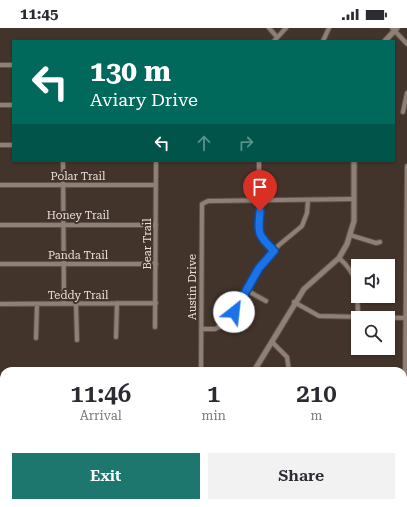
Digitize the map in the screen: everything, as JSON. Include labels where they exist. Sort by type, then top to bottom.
[{"type":"street","points":[[269,28],[276,39],[286,28]]},
{"type":"street","points":[[324,40],[329,28]]},
{"type":"street","points":[[386,40],[394,29],[407,44]]},
{"type":"street","points":[[0,65],[12,65]]},
{"type":"street","points":[[403,112],[407,92]]},
{"type":"street","points":[[0,105],[12,105]]},
{"type":"street","points":[[0,145],[12,145]]},
{"type":"street","points":[[63,162],[64,304]]},
{"type":"street","name":"Bear Trail","points":[[156,162],[156,327]]},
{"type":"street","points":[[260,162],[258,232],[261,238],[274,251]]},
{"type":"street","points":[[256,367],[294,302],[304,289],[339,258],[350,235],[354,221],[354,162]]},
{"type":"street","points":[[405,367],[407,166]]},
{"type":"street","name":"Polar Trail","points":[[0,185],[156,185]]},
{"type":"street","points":[[260,200],[354,199]]},
{"type":"street","name":"Austin Drive","points":[[201,367],[202,204],[208,201],[260,200]]},
{"type":"street","points":[[201,329],[215,329],[225,324],[259,268],[274,251],[302,226],[307,213],[308,200]]},
{"type":"street","name":"Honey Trail","points":[[0,224],[156,225]]},
{"type":"street","points":[[350,235],[376,243],[380,242]]},
{"type":"street","points":[[339,258],[354,274],[358,311]]},
{"type":"street","name":"Panda Trail","points":[[0,264],[156,264]]},
{"type":"street","points":[[246,290],[266,301]]},
{"type":"street","points":[[294,302],[319,316],[351,316]]},
{"type":"street","points":[[116,337],[117,303]]},
{"type":"street","name":"Teddy Trail","points":[[0,304],[156,303]]},
{"type":"street","points":[[36,338],[37,304]]},
{"type":"street","points":[[76,304],[76,340]]},
{"type":"street","points":[[395,318],[406,318]]},
{"type":"street","points":[[272,342],[287,357],[288,367]]},
{"type":"route","points":[[234,312],[259,268],[274,251],[261,238],[258,232],[260,211]]}]
